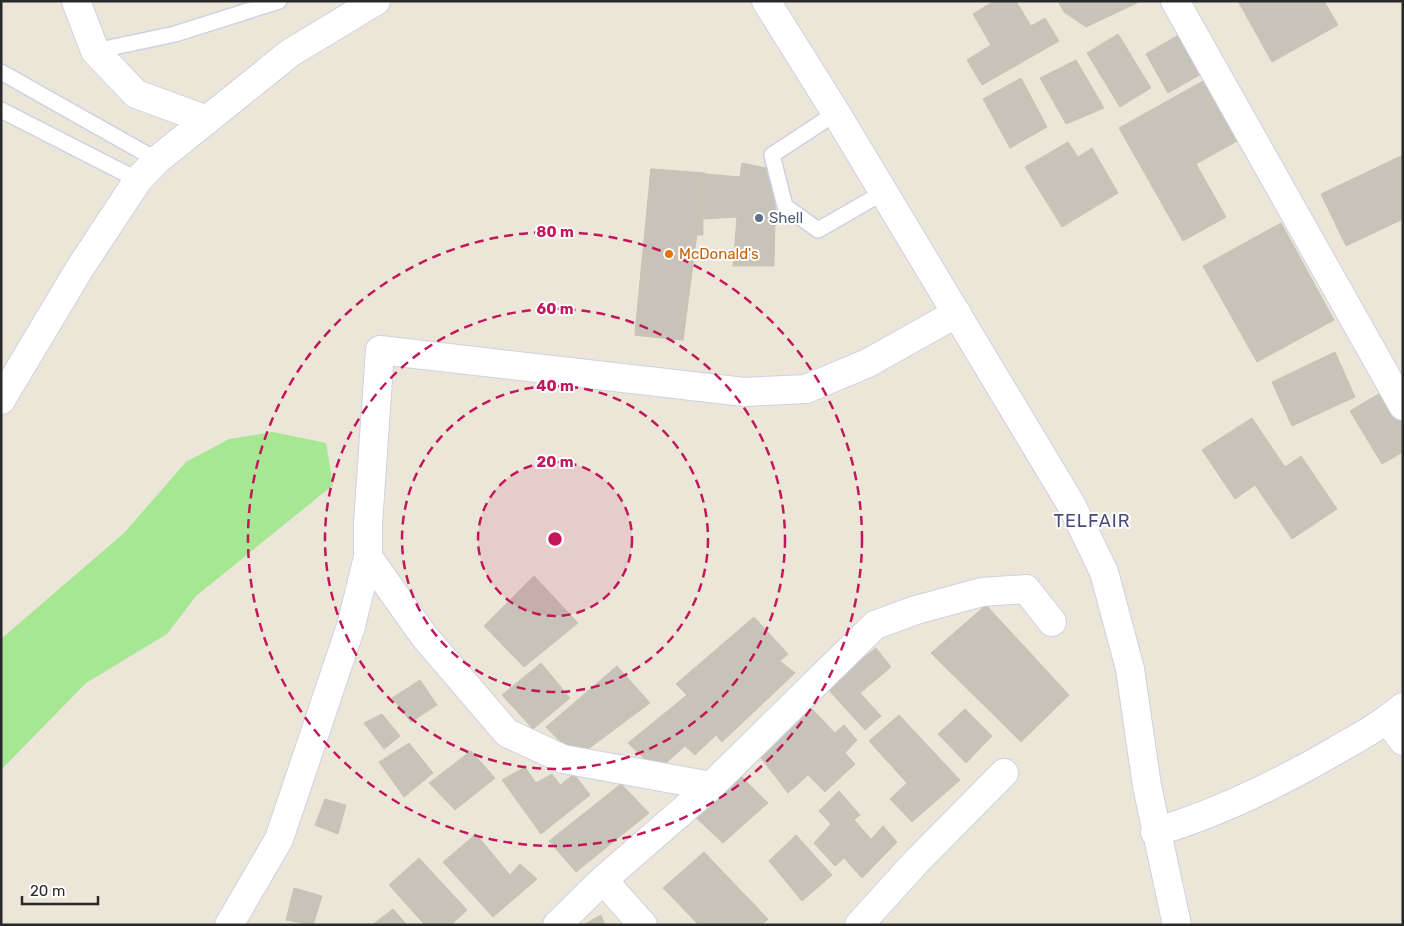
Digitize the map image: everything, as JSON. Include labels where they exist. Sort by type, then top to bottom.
[{"type":"street","points":[[76,1],[95,51],[136,94],[207,120]]},
{"type":"street","points":[[1,400],[80,268],[138,180],[157,160],[290,54],[376,1]]},
{"type":"street","points":[[766,1],[884,192],[1072,506],[1104,572],[1130,669],[1155,832],[1177,925]]},
{"type":"street","points":[[1175,1],[1403,406]]},
{"type":"street","points":[[229,925],[279,839],[351,626],[368,557],[368,524],[380,350],[744,392],[806,389],[868,363],[957,313]]},
{"type":"street","points":[[368,557],[424,636],[507,733],[563,759],[711,786]]},
{"type":"street","points":[[557,925],[603,880],[711,786],[875,624],[916,610],[982,592],[1026,589],[1052,622]]},
{"type":"street","points":[[1155,832],[1196,820],[1287,779],[1398,723]]},
{"type":"street","points":[[859,925],[1004,773]]},
{"type":"street","points":[[219,925],[279,839]]},
{"type":"street","points":[[603,880],[643,925]]},
{"type":"lane","points":[[95,51],[175,34],[279,1]]},
{"type":"lane","points":[[1,72],[157,160]]},
{"type":"lane","points":[[1,110],[138,180]]},
{"type":"lane","points":[[836,113],[772,155],[785,206],[818,230],[884,192]]},
{"type":"green space","points":[[273,432],[326,443],[333,485],[196,596],[167,634],[86,683],[1,770],[1,639],[124,533],[186,462],[229,439]]},
{"type":"building","points":[[994,1],[1016,1],[1031,26],[1045,18],[1059,41],[982,85],[967,60],[991,45],[973,14]]},
{"type":"building","points":[[1058,1],[1141,1],[1086,27],[1064,12]]},
{"type":"building","points":[[1238,1],[1324,1],[1338,25],[1272,62]]},
{"type":"building","points":[[1187,30],[1210,69],[1168,93],[1146,54]]},
{"type":"building","points":[[1118,34],[1151,88],[1120,107],[1087,53]]},
{"type":"building","points":[[1076,60],[1104,108],[1066,124],[1040,78]]},
{"type":"building","points":[[1212,76],[1246,136],[1196,164],[1226,217],[1183,241],[1119,128]]},
{"type":"building","points":[[1021,78],[1047,127],[1010,148],[983,99]]},
{"type":"building","points":[[1068,142],[1078,157],[1092,148],[1118,193],[1062,227],[1025,167]]},
{"type":"building","points":[[1403,155],[1403,219],[1346,246],[1321,194]]},
{"type":"building","name":"McDonald's","points":[[742,163],[776,170],[774,266],[733,266],[737,217],[703,219],[703,235],[695,235],[683,340],[635,335],[651,169],[740,177]]},
{"type":"building","name":"McDonald's","points":[[651,169],[705,173],[683,340],[635,335]]},
{"type":"building","points":[[1281,223],[1334,320],[1257,362],[1203,266]]},
{"type":"building","points":[[1335,352],[1355,397],[1292,426],[1272,382]]},
{"type":"building","points":[[1387,389],[1403,415],[1403,452],[1382,464],[1350,411]]},
{"type":"building","points":[[1252,418],[1285,467],[1301,456],[1337,509],[1292,539],[1255,485],[1235,499],[1202,450]]},
{"type":"building","points":[[534,576],[578,623],[524,667],[484,626]]},
{"type":"building","points":[[986,605],[1069,695],[1021,742],[931,653]]},
{"type":"building","points":[[754,617],[788,654],[780,661],[795,673],[722,742],[716,735],[695,755],[685,746],[657,771],[628,743],[687,695],[676,684]]},
{"type":"building","points":[[876,648],[891,667],[860,693],[881,716],[865,730],[826,687]]},
{"type":"building","points":[[541,663],[570,698],[533,729],[502,695]]},
{"type":"building","points":[[617,666],[650,703],[576,758],[546,727]]},
{"type":"building","points":[[420,680],[437,705],[411,722],[392,698]]},
{"type":"building","points":[[809,706],[835,733],[844,725],[857,740],[845,753],[855,764],[825,792],[808,775],[788,793],[757,753]]},
{"type":"building","points":[[965,709],[992,736],[966,763],[938,734]]},
{"type":"building","points":[[382,714],[400,736],[384,749],[364,723]]},
{"type":"building","points":[[899,715],[960,780],[912,822],[890,799],[907,783],[869,741]]},
{"type":"building","points":[[409,743],[433,773],[404,797],[379,762]]},
{"type":"building","points":[[471,751],[495,778],[455,810],[429,783]]},
{"type":"building","points":[[525,767],[536,783],[552,774],[560,785],[574,774],[590,795],[541,834],[502,780]]},
{"type":"building","points":[[736,771],[768,803],[723,843],[691,813]]},
{"type":"building","points":[[621,784],[649,813],[576,872],[549,841]]},
{"type":"building","points":[[839,791],[860,815],[854,820],[871,839],[883,826],[897,842],[862,878],[844,858],[835,866],[814,843],[831,824],[819,811]]},
{"type":"building","points":[[325,799],[346,805],[338,834],[315,825]]},
{"type":"building","points":[[476,834],[510,875],[520,864],[537,879],[493,917],[443,862]]},
{"type":"building","points":[[796,835],[832,875],[802,901],[769,861]]},
{"type":"building","points":[[704,852],[768,919],[762,925],[699,925],[663,888]]},
{"type":"building","points":[[419,858],[467,910],[451,925],[425,925],[389,885]]},
{"type":"building","points":[[294,888],[322,896],[313,925],[286,920]]},
{"type":"building","points":[[393,909],[407,925],[372,925]]},
{"type":"building","points":[[601,915],[605,925],[583,925]]},
{"type":"place","name":"Shell","points":[[759,218]]},
{"type":"place","name":"McDonald's","points":[[669,254]]},
{"type":"district","name":"TELFAIR","points":[[1092,521]]}]
